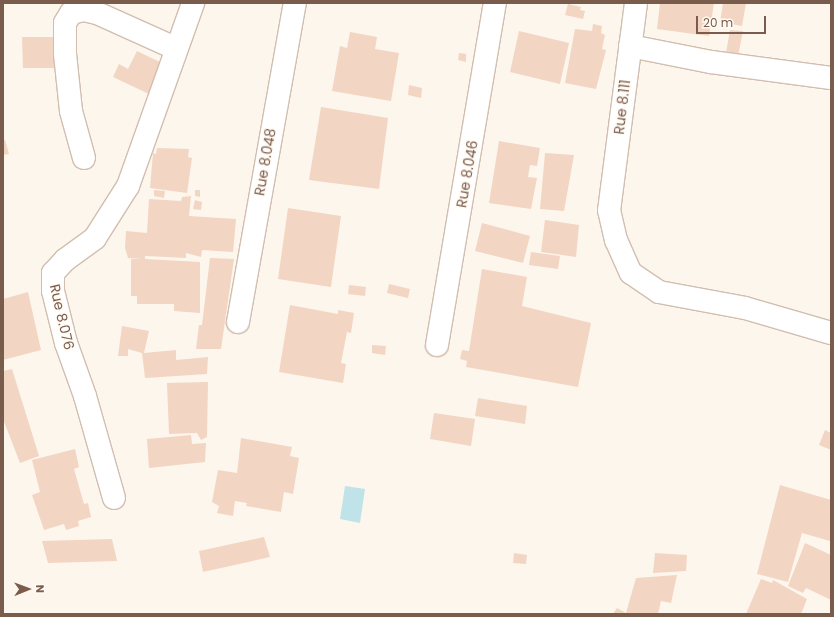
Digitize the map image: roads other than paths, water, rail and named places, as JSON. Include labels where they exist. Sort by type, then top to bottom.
[{"type":"street","name":"Rue 8.076","points":[[114,498],[86,396],[66,343],[53,291],[53,273],[64,260],[95,238],[128,186],[175,48],[193,3]]},
{"type":"street","name":"Rue 8.048","points":[[238,322],[295,3]]},
{"type":"street","name":"Rue 8.046","points":[[437,345],[495,3]]},
{"type":"street","name":"Rue 8.111","points":[[636,3],[609,210],[616,240],[631,273],[659,292],[745,308],[831,333]]},
{"type":"street","points":[[84,158],[71,111],[65,54],[65,23],[71,13],[84,10],[97,13],[175,48]]},
{"type":"street","points":[[630,46],[711,62],[831,78]]},
{"type":"water","points":[[345,486],[365,489],[360,523],[340,519]]}]
